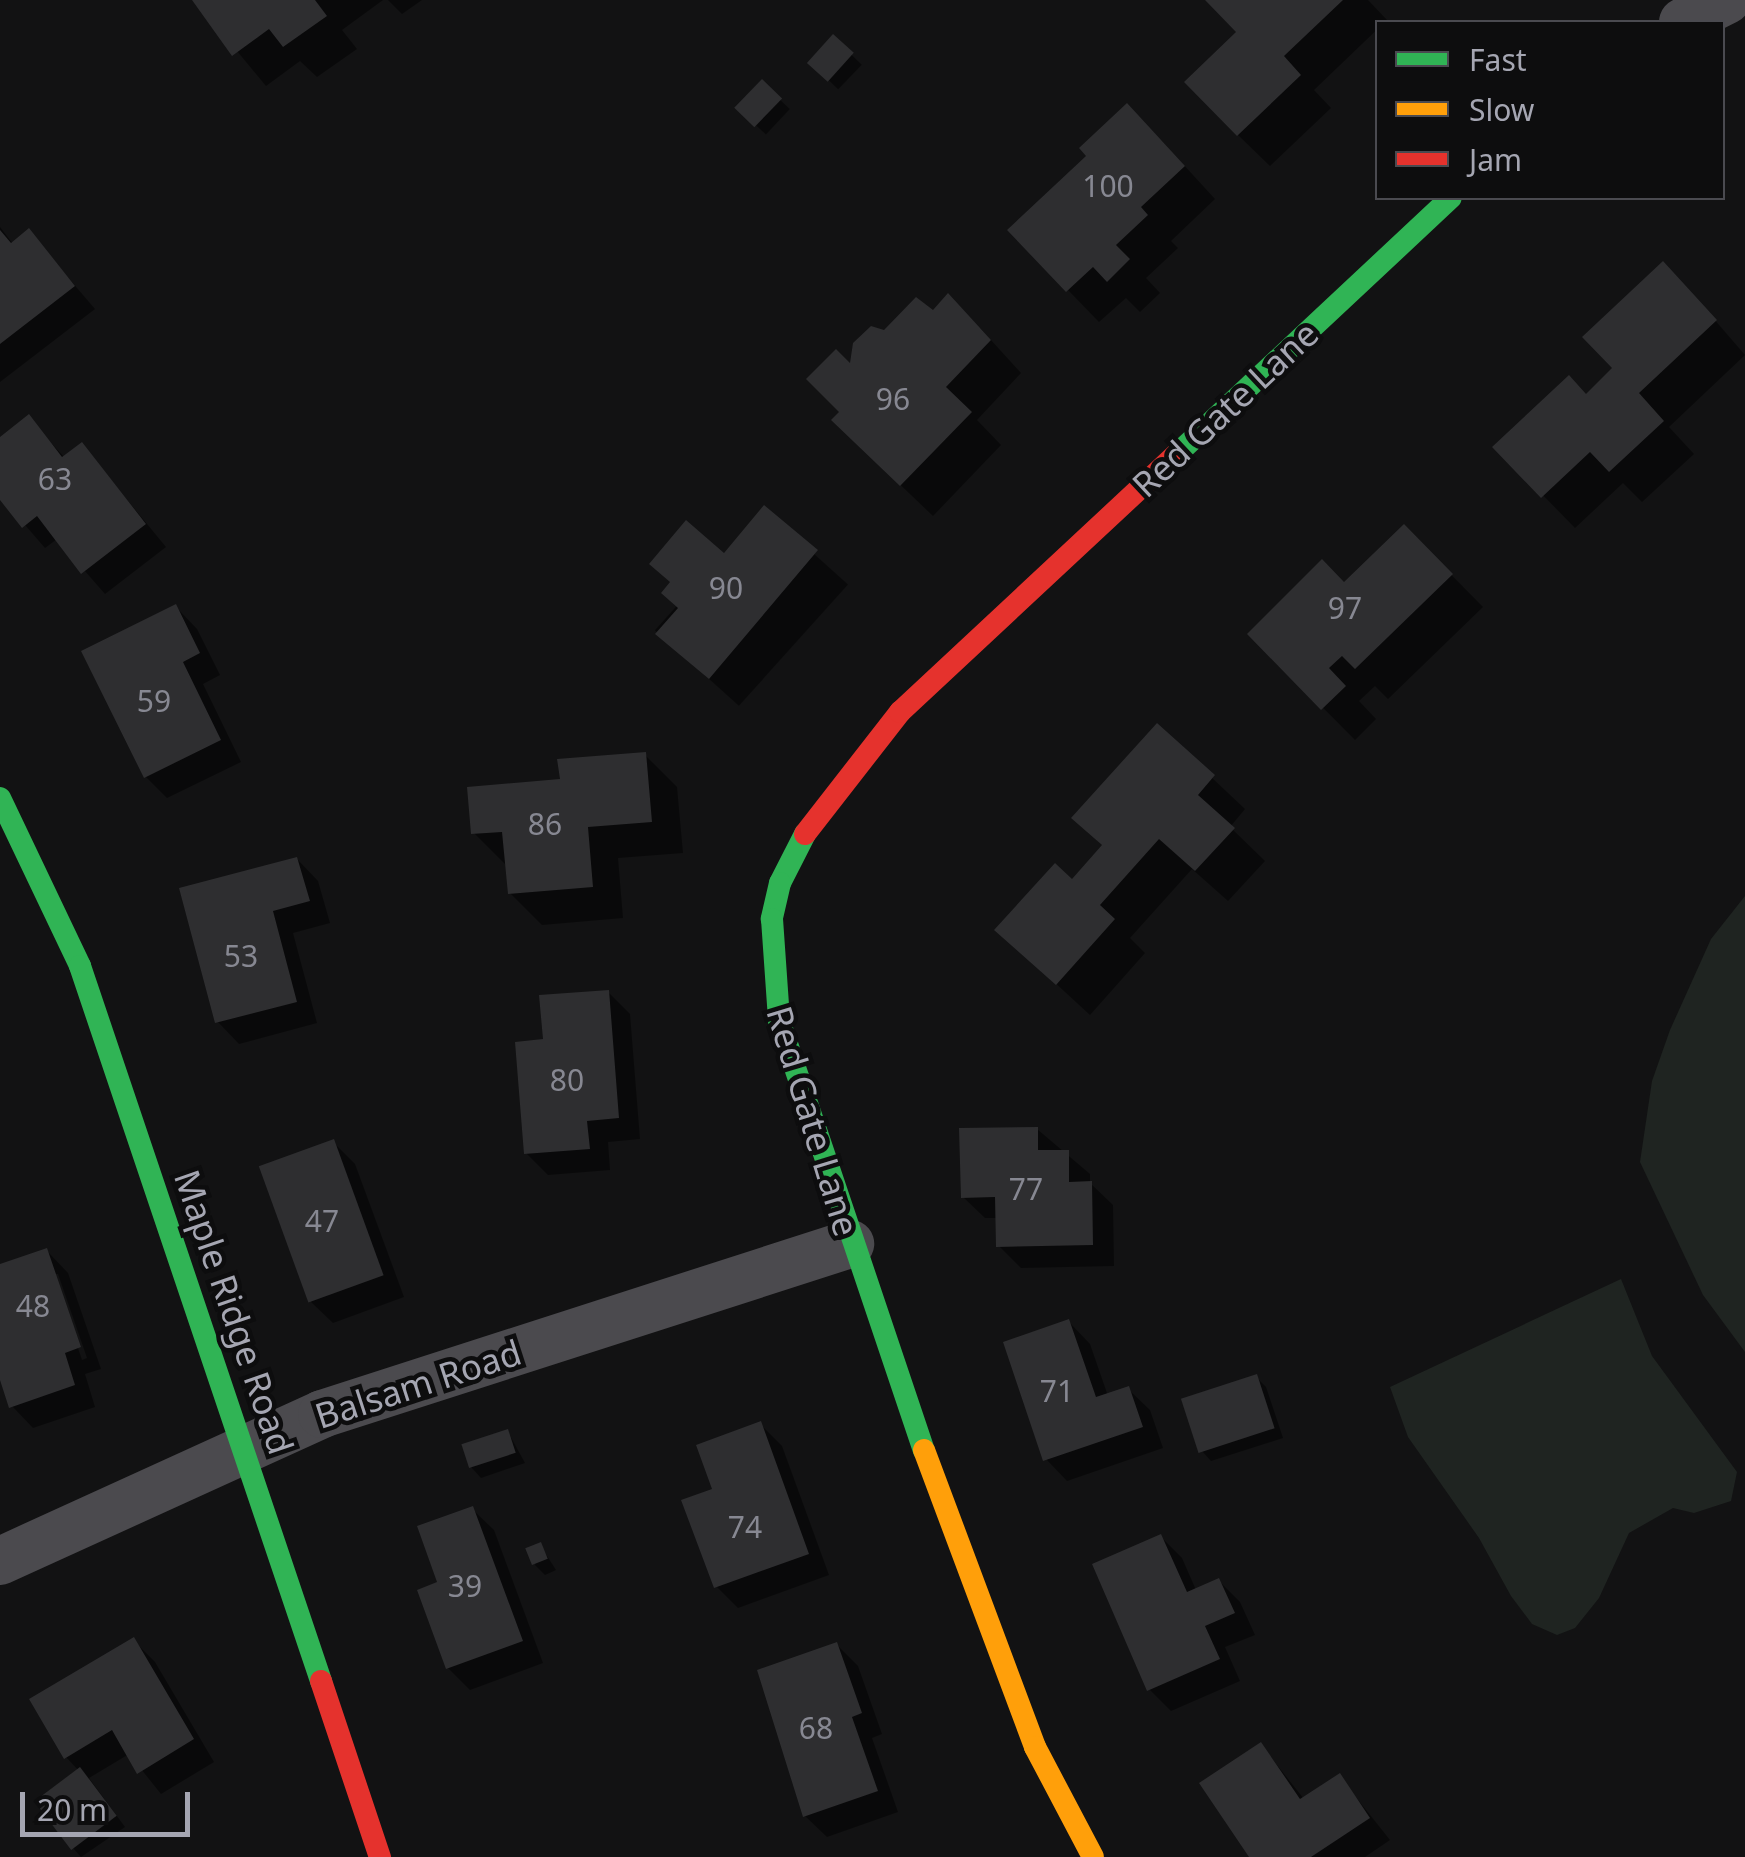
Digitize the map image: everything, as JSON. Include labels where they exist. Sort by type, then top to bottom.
[{"type":"street","points":[[1686,20],[1727,0]]},
{"type":"street","name":"Red Gate Lane","points":[[1093,1857],[1035,1747],[999,1659],[850,1244],[786,1053],[773,990],[772,919],[796,848],[842,779],[900,712],[1449,200]]},
{"type":"street","name":"Maple Ridge Road","points":[[4,814],[80,966],[380,1857]]},
{"type":"street","name":"Balsam Road","points":[[0,1561],[243,1446],[850,1244]]},
{"type":"shaded area","points":[[1745,896],[1745,1352],[1703,1295],[1640,1162],[1652,1081],[1670,1030],[1711,939]]},
{"type":"shaded area","points":[[1621,1279],[1652,1356],[1737,1472],[1731,1501],[1694,1513],[1673,1508],[1629,1533],[1599,1598],[1575,1628],[1557,1635],[1532,1624],[1511,1596],[1479,1538],[1408,1437],[1390,1387]]},
{"type":"building","points":[[192,0],[315,0],[327,16],[283,47],[269,29],[232,56]]},
{"type":"building","points":[[1205,0],[1343,0],[1284,56],[1301,75],[1237,136],[1184,82],[1236,32]]},
{"type":"building","points":[[833,34],[854,53],[828,82],[807,63]]},
{"type":"building","points":[[762,79],[782,98],[754,127],[734,108]]},
{"type":"building","points":[[1127,103],[1185,166],[1141,207],[1148,215],[1116,245],[1130,259],[1107,282],[1093,267],[1066,292],[1007,230],[1086,156],[1079,148]]},
{"type":"building","points":[[29,228],[75,286],[0,344],[0,230],[11,243]]},
{"type":"building","points":[[1663,261],[1717,320],[1639,393],[1664,421],[1609,472],[1590,452],[1541,498],[1492,447],[1569,375],[1586,394],[1612,368],[1582,337]]},
{"type":"building","points":[[948,293],[991,340],[946,387],[972,412],[900,486],[831,420],[839,412],[806,379],[836,349],[850,363],[853,343],[871,326],[884,330],[916,297],[933,310]]},
{"type":"building","points":[[29,414],[62,457],[82,442],[146,524],[81,574],[37,516],[22,528],[0,500],[0,437]]},
{"type":"building","points":[[764,505],[818,550],[709,679],[655,634],[678,608],[661,593],[670,582],[649,564],[686,520],[724,553]]},
{"type":"building","points":[[1404,524],[1453,574],[1355,669],[1342,656],[1329,668],[1346,686],[1321,710],[1247,634],[1322,559],[1344,582]]},
{"type":"building","points":[[176,604],[200,653],[183,662],[221,740],[144,778],[81,651]]},
{"type":"building","points":[[1157,723],[1215,775],[1198,795],[1235,828],[1195,871],[1159,839],[1100,905],[1115,919],[1056,985],[994,930],[1055,863],[1072,879],[1102,845],[1071,818]]},
{"type":"building","points":[[646,752],[652,822],[588,827],[593,887],[508,894],[502,832],[471,834],[467,787],[560,779],[557,759]]},
{"type":"building","points":[[297,857],[310,901],[273,911],[297,1002],[215,1023],[179,888]]},
{"type":"building","points":[[609,990],[619,1118],[587,1121],[590,1149],[524,1154],[515,1042],[543,1039],[539,995]]},
{"type":"building","points":[[1038,1127],[1038,1150],[1069,1150],[1069,1182],[1092,1181],[1093,1245],[996,1247],[995,1197],[961,1198],[959,1128]]},
{"type":"building","points":[[334,1139],[384,1275],[308,1303],[259,1166]]},
{"type":"building","points":[[47,1248],[81,1347],[65,1353],[75,1385],[9,1408],[0,1380],[0,1264]]},
{"type":"building","points":[[1069,1319],[1096,1397],[1129,1386],[1143,1427],[1043,1461],[1003,1342]]},
{"type":"building","points":[[1257,1374],[1275,1428],[1199,1453],[1181,1399]]},
{"type":"building","points":[[761,1421],[809,1554],[714,1588],[681,1500],[712,1489],[696,1445]]},
{"type":"building","points":[[508,1429],[516,1453],[469,1468],[461,1444]]},
{"type":"building","points":[[473,1506],[523,1641],[446,1669],[417,1590],[437,1582],[417,1526]]},
{"type":"building","points":[[1161,1534],[1187,1592],[1219,1578],[1235,1613],[1205,1626],[1220,1659],[1147,1691],[1092,1564]]},
{"type":"building","points":[[541,1542],[548,1559],[532,1565],[525,1548]]},
{"type":"building","points":[[134,1637],[194,1739],[137,1774],[112,1730],[64,1759],[29,1699]]},
{"type":"building","points":[[837,1642],[862,1713],[852,1717],[878,1791],[803,1817],[757,1670]]},
{"type":"building","points":[[1261,1742],[1300,1799],[1340,1773],[1370,1818],[1311,1857],[1249,1857],[1199,1783]]},
{"type":"building","points":[[80,1767],[117,1816],[71,1850],[34,1801]]},
{"type":"traffic: fast","points":[[1176,455],[1449,200]]},
{"type":"traffic: fast","points":[[0,798],[80,966],[321,1681]]},
{"type":"traffic: fast","points":[[805,834],[780,883],[772,919],[779,1020],[924,1450]]},
{"type":"traffic: slow","points":[[924,1450],[1035,1747],[1093,1857]]},
{"type":"traffic: jam","points":[[805,834],[900,712],[1176,455]]},
{"type":"traffic: jam","points":[[321,1681],[380,1857]]}]
